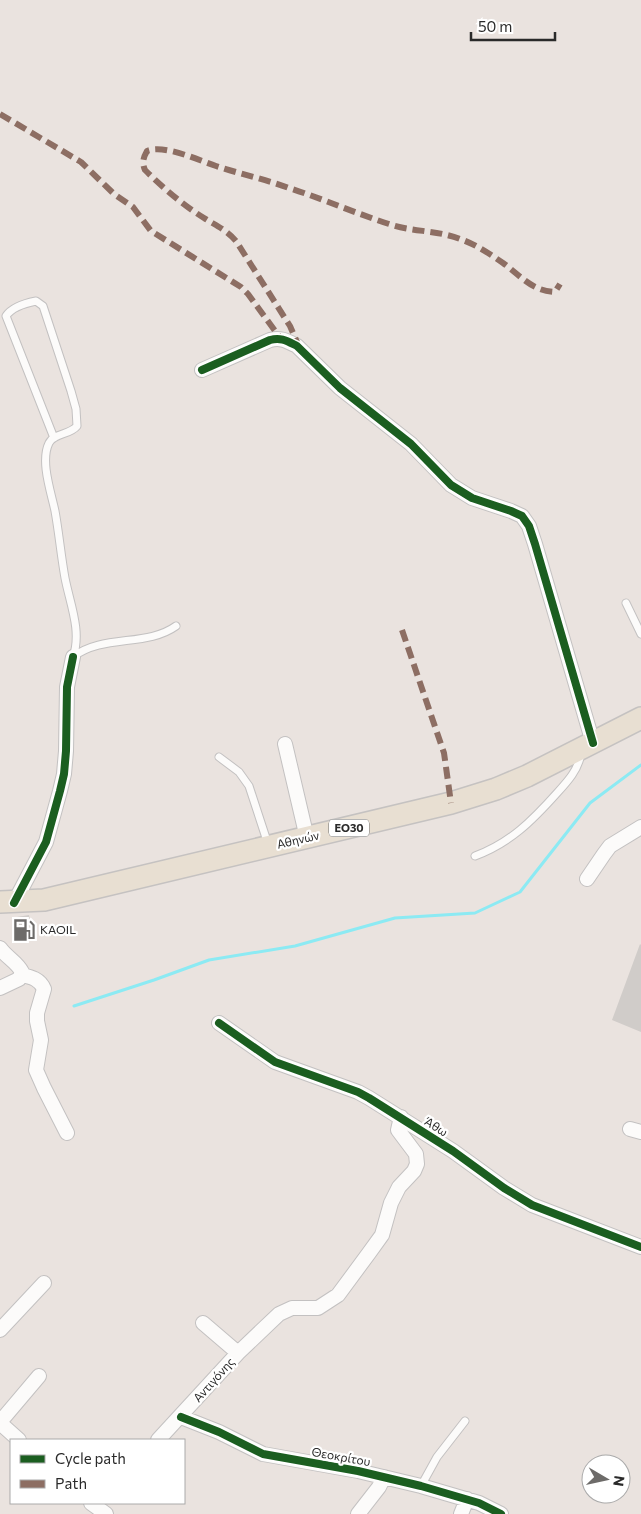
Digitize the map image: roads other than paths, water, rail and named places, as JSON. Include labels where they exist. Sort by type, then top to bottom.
[{"type":"main road","name":"Αθηνών","points":[[7,902],[44,900],[429,809],[496,789],[527,776],[641,718]]},
{"type":"street","points":[[202,370],[270,340],[281,339],[289,342],[297,346],[340,388],[411,444],[443,478],[458,490],[484,502],[517,513],[524,518],[535,544],[587,746]]},
{"type":"street","points":[[7,902],[46,842],[60,790],[64,774],[66,751],[67,687],[73,656]]},
{"type":"street","points":[[285,744],[307,838]]},
{"type":"street","points":[[587,880],[610,846],[641,827]]},
{"type":"street","points":[[1,954],[19,967],[22,975]]},
{"type":"street","points":[[0,988],[14,982],[22,975]]},
{"type":"street","points":[[22,975],[38,980],[44,989],[37,1013],[41,1040],[36,1070],[67,1133]]},
{"type":"street","name":"Άθω","points":[[219,1023],[275,1062],[358,1092],[401,1117],[453,1151],[504,1188],[532,1205],[641,1247]]},
{"type":"street","points":[[238,1353],[279,1314],[292,1308],[318,1308],[325,1305],[338,1295],[369,1254],[382,1235],[390,1203],[399,1187],[414,1171],[417,1164],[416,1154],[398,1130],[401,1117]]},
{"type":"street","points":[[0,1330],[44,1283]]},
{"type":"street","name":"Αντιγόνης","points":[[159,1439],[238,1353],[203,1323]]},
{"type":"street","points":[[18,1439],[0,1423],[39,1376]]},
{"type":"street","name":"Θεοκρίτου","points":[[181,1417],[219,1432],[263,1454],[421,1486],[467,1499],[501,1514]]},
{"type":"street","points":[[358,1514],[379,1487],[384,1477]]},
{"type":"street","points":[[461,1514],[467,1499]]},
{"type":"lane","points":[[54,438],[6,316],[7,313],[15,308],[36,301],[42,303],[71,391],[77,418],[77,426],[73,431],[50,441],[46,470],[76,628],[77,640],[73,656]]},
{"type":"lane","points":[[626,604],[641,634]]},
{"type":"lane","points":[[73,656],[87,648],[154,636],[176,626]]},
{"type":"lane","points":[[475,856],[501,844],[516,834],[536,816],[573,775],[580,764],[587,746]]},
{"type":"lane","points":[[218,757],[239,772],[249,786],[268,847]]},
{"type":"lane","points":[[421,1486],[436,1457],[465,1421]]},
{"type":"waterway","points":[[74,1006],[209,960],[295,946],[395,918],[475,913],[520,892],[590,803],[641,765]]},
{"type":"place","name":"KAOIL","points":[[24,930]]}]
